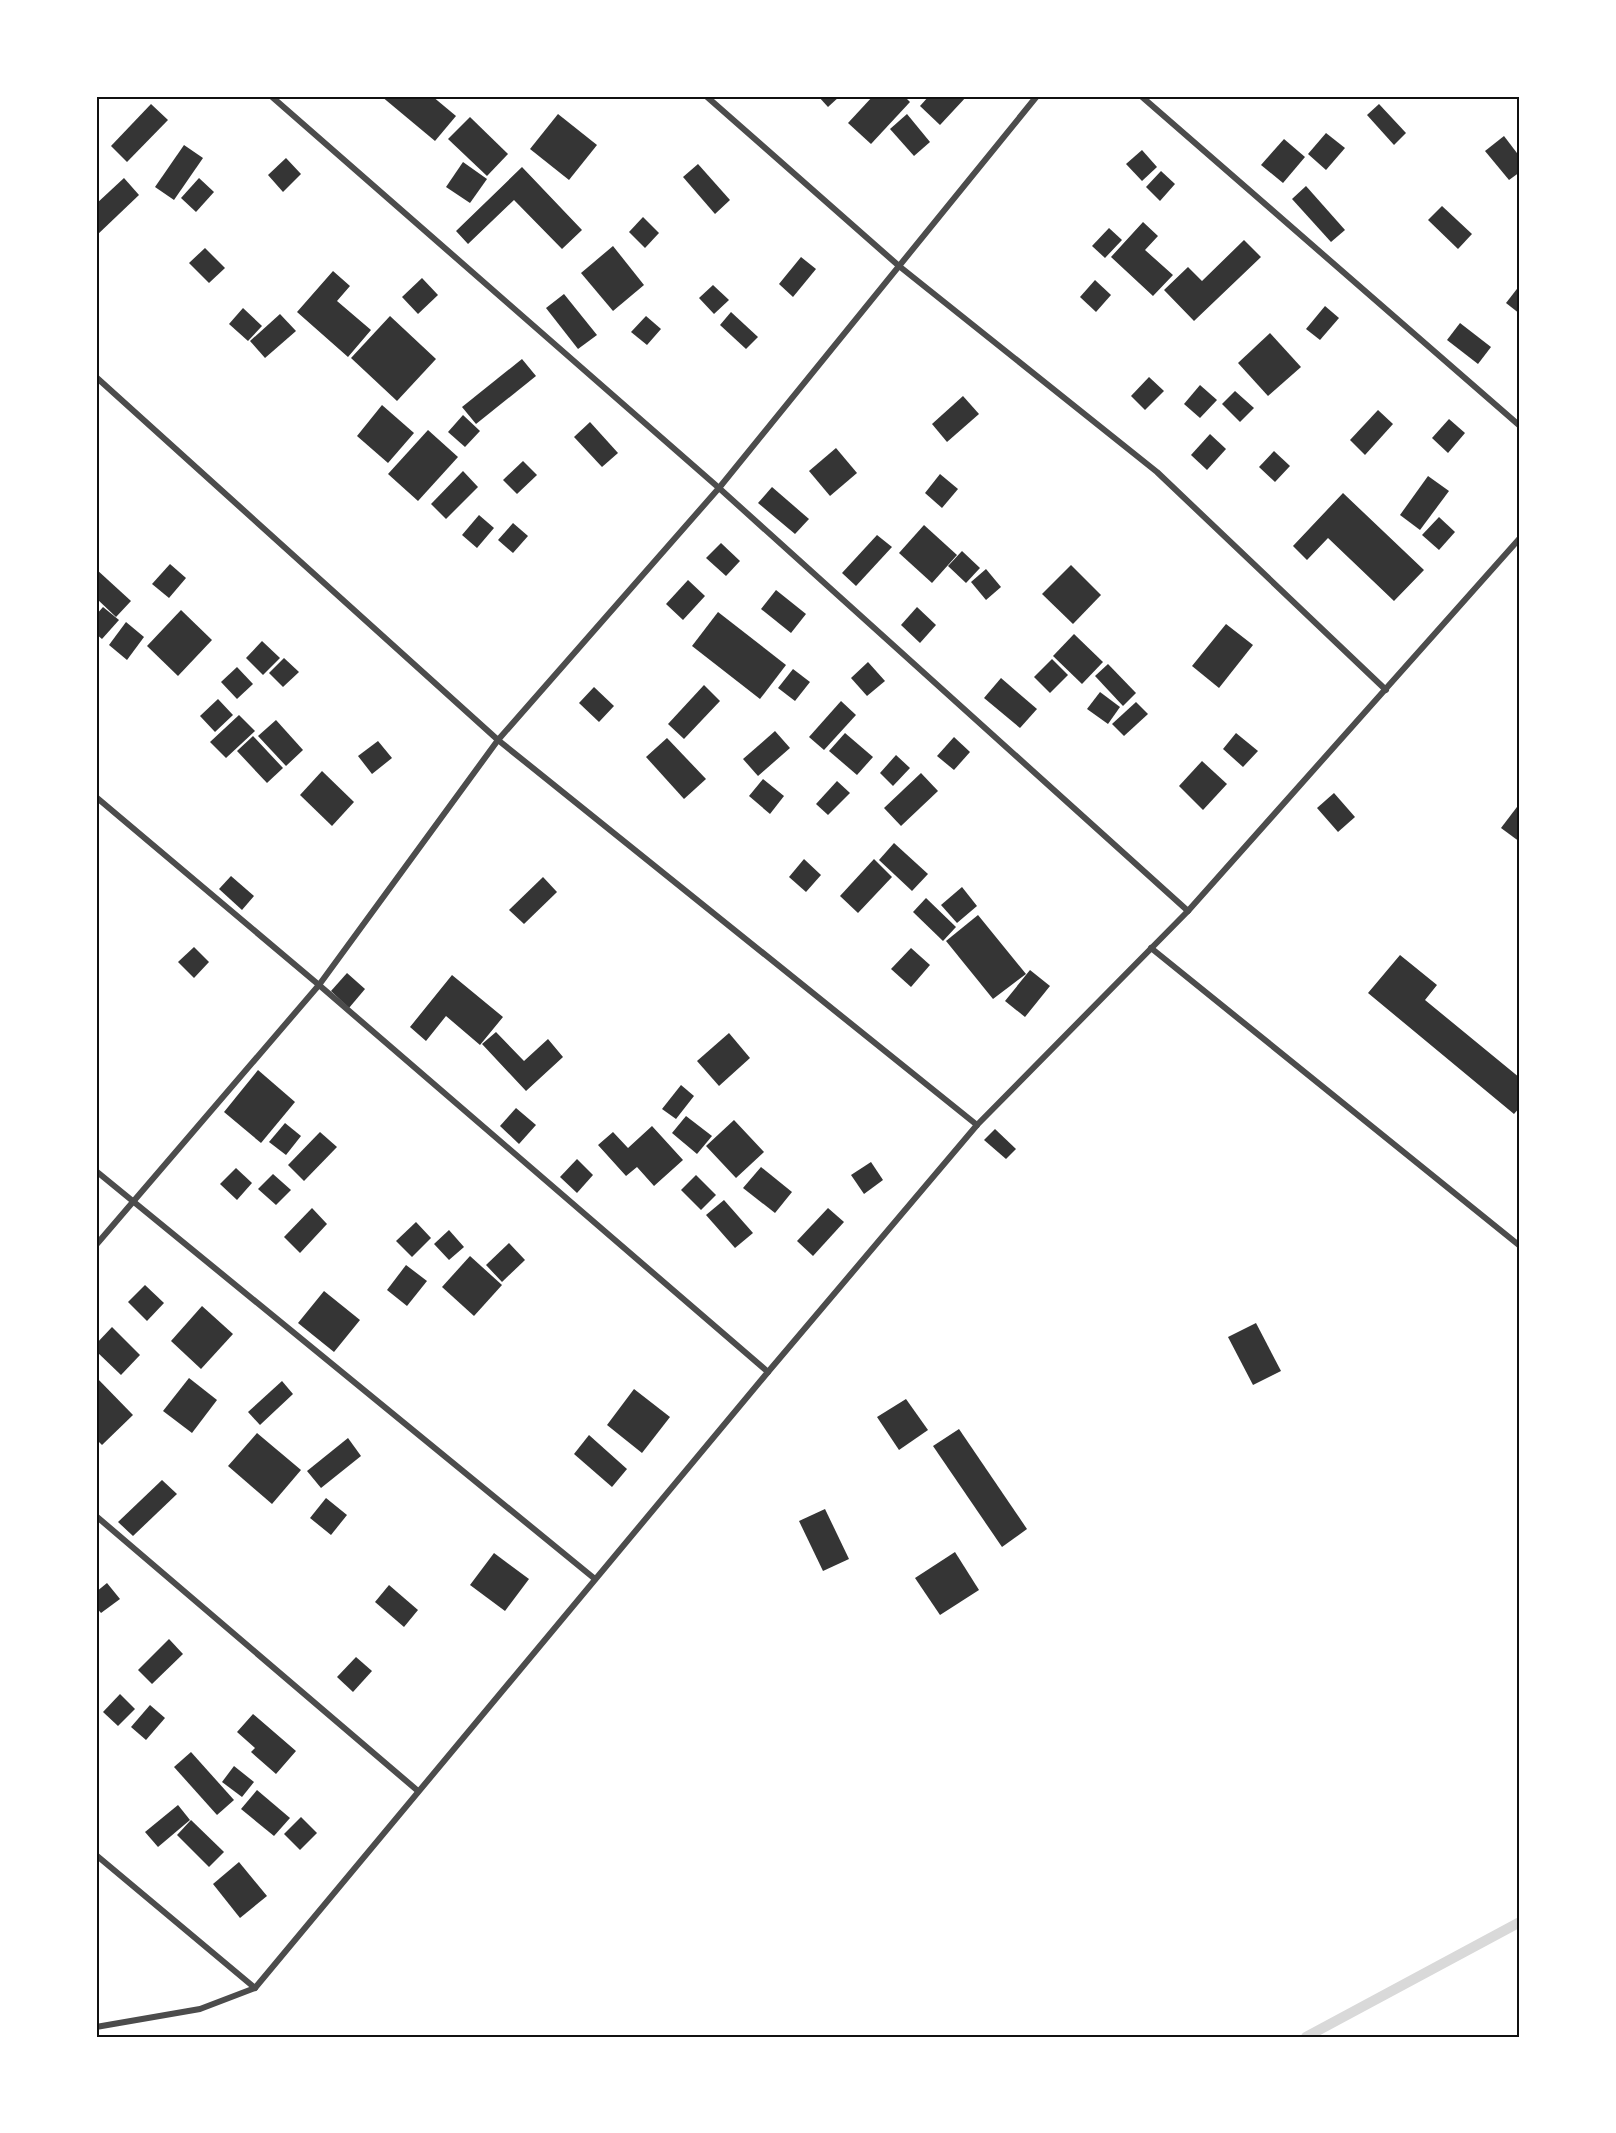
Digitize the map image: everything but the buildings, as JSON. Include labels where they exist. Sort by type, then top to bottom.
[{"type":"street","points":[[271,96],[719,488],[1188,911]]},
{"type":"street","points":[[706,96],[899,266],[1157,472],[1386,690]]},
{"type":"street","points":[[96,1245],[319,985],[498,740],[719,488],[1038,96]]},
{"type":"street","points":[[1141,96],[1520,426]]},
{"type":"street","points":[[96,377],[498,740],[976,1125]]},
{"type":"street","points":[[96,2027],[200,2009],[255,1988],[976,1125],[1188,911],[1520,538]]},
{"type":"street","points":[[96,797],[319,985],[768,1372]]},
{"type":"street","points":[[1151,948],[1520,1246]]},
{"type":"street","points":[[96,1171],[595,1579]]},
{"type":"street","points":[[96,1516],[418,1791]]},
{"type":"street","points":[[96,1855],[255,1988]]},
{"type":"waterway","points":[[1306,2037],[1520,1922]]}]
